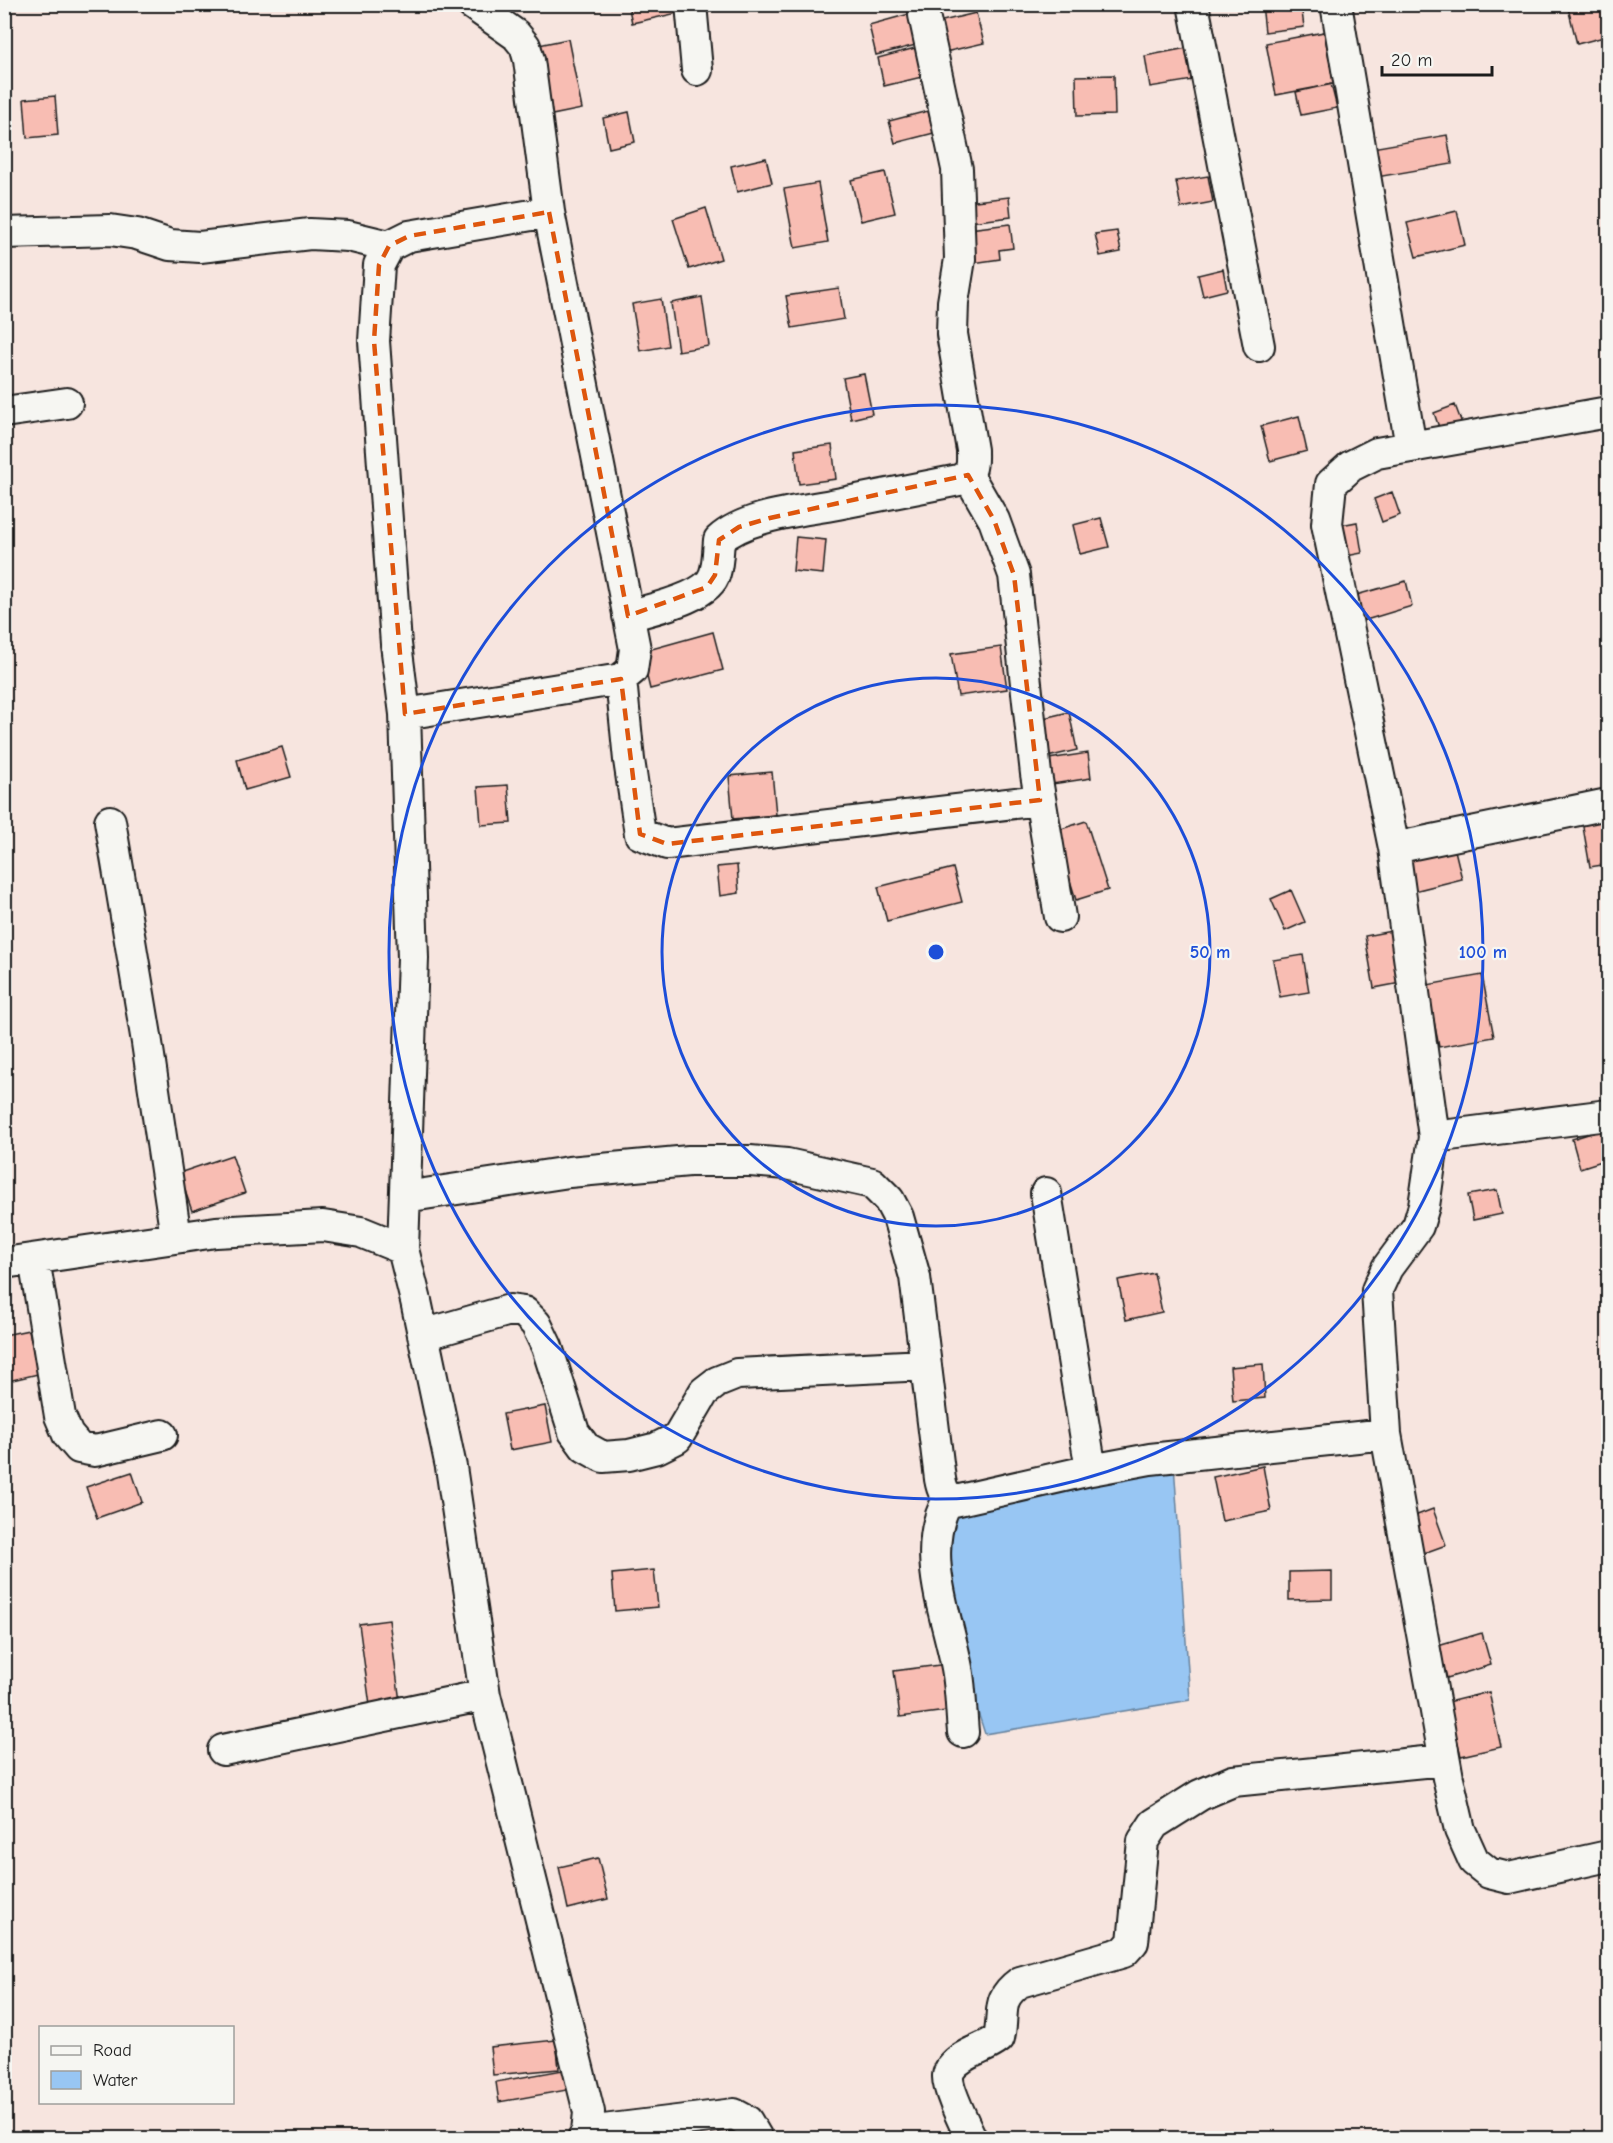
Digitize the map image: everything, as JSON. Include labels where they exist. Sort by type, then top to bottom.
[{"type":"street","points":[[405,714],[621,680],[632,670],[634,660],[628,616],[549,212],[529,60],[525,46],[516,35],[472,4]]},
{"type":"street","points":[[691,4],[697,70]]},
{"type":"street","points":[[628,616],[694,595],[707,587],[715,575],[719,540],[728,532],[739,527],[770,518],[959,480],[968,475],[972,466],[972,450],[952,334],[953,302],[960,259],[957,169],[924,15],[924,4]]},
{"type":"street","points":[[1193,4],[1259,346]]},
{"type":"street","points":[[1336,4],[1410,447]]},
{"type":"street","points":[[549,212],[409,236],[389,246],[379,265],[374,341],[396,644],[405,714],[412,958],[403,1249],[451,1467],[485,1695],[589,2112],[585,2135],[734,2114],[747,2121],[758,2139]]},
{"type":"street","points":[[4,233],[110,230],[137,234],[170,244],[200,247],[310,234],[348,236],[389,246]]},
{"type":"street","points":[[4,412],[67,403]]},
{"type":"street","points":[[1608,412],[1377,453],[1352,466],[1331,484],[1327,524],[1394,848],[1434,1137],[1424,1206],[1418,1226],[1387,1268],[1377,1290],[1386,1434],[1444,1760],[1460,1830],[1474,1861],[1489,1873],[1509,1878],[1608,1856]]},
{"type":"street","points":[[968,475],[994,520],[1014,575],[1040,800],[1060,917]]},
{"type":"street","points":[[621,680],[629,760],[640,834],[667,844],[1040,800]]},
{"type":"street","points":[[1394,848],[1608,804]]},
{"type":"street","points":[[110,821],[146,1036],[176,1237]]},
{"type":"street","points":[[1434,1137],[1608,1115]]},
{"type":"street","points":[[405,1197],[569,1172],[689,1161],[750,1161],[787,1164],[872,1183],[889,1200],[898,1217],[915,1277],[940,1479],[943,1492],[955,1501],[1150,1459],[1386,1434]]},
{"type":"street","points":[[1046,1193],[1091,1470]]},
{"type":"street","points":[[4,1263],[216,1232],[323,1226],[361,1233],[403,1249]]},
{"type":"street","points":[[34,1259],[60,1416],[68,1435],[79,1449],[95,1451],[162,1435]]},
{"type":"street","points":[[423,1335],[510,1310],[524,1312],[536,1324],[547,1347],[574,1432],[585,1447],[603,1457],[629,1455],[657,1448],[677,1437],[704,1392],[717,1382],[737,1374],[926,1365]]},
{"type":"street","points":[[949,1498],[941,1512],[938,1524],[936,1573],[958,1670],[963,1732]]},
{"type":"street","points":[[223,1750],[485,1695]]},
{"type":"street","points":[[971,2139],[951,2090],[948,2077],[952,2066],[963,2057],[999,2038],[1000,2006],[1009,1990],[1020,1982],[1124,1952],[1133,1942],[1139,1860],[1143,1841],[1154,1824],[1200,1795],[1233,1781],[1444,1760]]},
{"type":"highlighted area","points":[[549,212],[628,616],[707,587],[715,575],[719,540],[739,527],[770,518],[968,475],[994,520],[1014,575],[1040,800],[667,844],[640,834],[621,679],[405,714],[374,341],[379,265],[389,246],[409,236]]},
{"type":"water","points":[[1174,1464],[1190,1700],[985,1734],[935,1578],[952,1512]]},
{"type":"building","points":[[628,4],[681,4],[682,12],[632,23]]},
{"type":"building","points":[[1262,4],[1301,4],[1304,27],[1265,32]]},
{"type":"building","points":[[1433,4],[1466,4],[1434,10]]},
{"type":"building","points":[[1567,4],[1608,4],[1608,36],[1577,44]]},
{"type":"building","points":[[913,13],[920,44],[876,55],[869,25]]},
{"type":"building","points":[[976,13],[984,43],[945,52],[938,22]]},
{"type":"building","points":[[1324,32],[1334,84],[1276,95],[1266,43]]},
{"type":"building","points":[[568,39],[582,109],[547,116],[534,46]]},
{"type":"building","points":[[919,47],[926,76],[884,86],[878,58]]},
{"type":"building","points":[[1187,48],[1193,80],[1150,87],[1145,56]]},
{"type":"building","points":[[1114,75],[1115,115],[1077,116],[1076,76]]},
{"type":"building","points":[[1331,84],[1337,108],[1301,115],[1296,92]]},
{"type":"building","points":[[55,96],[58,135],[27,138],[24,99]]},
{"type":"building","points":[[928,111],[934,133],[895,143],[889,121]]},
{"type":"building","points":[[629,112],[635,142],[609,148],[603,118]]},
{"type":"building","points":[[1447,135],[1452,164],[1377,177],[1372,148]]},
{"type":"building","points":[[766,158],[772,183],[737,192],[731,166]]},
{"type":"building","points":[[885,172],[895,213],[861,221],[851,180]]},
{"type":"building","points":[[1608,175],[1608,204],[1603,177]]},
{"type":"building","points":[[1208,176],[1213,202],[1181,208],[1176,181]]},
{"type":"building","points":[[818,183],[828,242],[795,248],[784,189]]},
{"type":"building","points":[[1009,197],[1011,217],[970,222],[967,202]]},
{"type":"building","points":[[706,208],[721,259],[689,269],[673,219]]},
{"type":"building","points":[[1457,211],[1465,245],[1416,257],[1407,223]]},
{"type":"building","points":[[1010,224],[1013,248],[999,250],[1000,259],[973,263],[969,229]]},
{"type":"building","points":[[1117,231],[1121,252],[1100,256],[1095,234]]},
{"type":"building","points":[[1223,269],[1227,290],[1203,296],[1198,275]]},
{"type":"building","points":[[839,288],[844,319],[792,328],[786,296]]},
{"type":"building","points":[[702,297],[709,346],[678,351],[671,303]]},
{"type":"building","points":[[661,299],[668,346],[640,351],[632,304]]},
{"type":"building","points":[[864,374],[872,414],[851,419],[843,378]]},
{"type":"building","points":[[1455,405],[1463,426],[1441,433],[1434,413]]},
{"type":"building","points":[[1299,416],[1307,451],[1270,461],[1261,426]]},
{"type":"building","points":[[832,445],[836,479],[799,484],[795,450]]},
{"type":"building","points":[[1392,492],[1400,515],[1382,522],[1374,499]]},
{"type":"building","points":[[1101,518],[1109,547],[1080,554],[1073,525]]},
{"type":"building","points":[[1357,522],[1362,553],[1336,558],[1330,527]]},
{"type":"building","points":[[796,537],[826,540],[823,574],[793,571]]},
{"type":"building","points":[[1406,581],[1412,606],[1356,623],[1349,597]]},
{"type":"building","points":[[713,632],[723,670],[650,689],[641,652]]},
{"type":"building","points":[[1001,647],[1007,689],[958,696],[951,654]]},
{"type":"building","points":[[1069,712],[1077,750],[1043,758],[1035,720]]},
{"type":"building","points":[[282,747],[291,777],[245,790],[237,760]]},
{"type":"building","points":[[1088,753],[1091,778],[1046,785],[1042,760]]},
{"type":"building","points":[[772,772],[776,815],[733,819],[729,776]]},
{"type":"building","points":[[508,785],[511,823],[481,825],[478,787]]},
{"type":"building","points":[[1608,816],[1608,864],[1590,867],[1582,821]]},
{"type":"building","points":[[1086,821],[1108,890],[1076,900],[1055,831]]},
{"type":"building","points":[[1453,842],[1462,879],[1414,891],[1405,854]]},
{"type":"building","points":[[737,865],[739,893],[720,896],[717,867]]},
{"type":"building","points":[[953,868],[962,902],[887,921],[878,887]]},
{"type":"building","points":[[1291,890],[1305,922],[1285,931],[1271,899]]},
{"type":"building","points":[[1397,930],[1406,982],[1374,988],[1365,936]]},
{"type":"building","points":[[1303,955],[1309,992],[1280,997],[1273,960]]},
{"type":"building","points":[[1482,975],[1494,1037],[1439,1047],[1427,985]]},
{"type":"building","points":[[1608,1128],[1608,1159],[1580,1168],[1572,1139]]},
{"type":"building","points":[[232,1155],[245,1193],[192,1211],[179,1173]]},
{"type":"building","points":[[1497,1190],[1502,1214],[1473,1220],[1468,1195]]},
{"type":"building","points":[[1154,1273],[1162,1312],[1126,1320],[1118,1280]]},
{"type":"building","points":[[29,1330],[38,1374],[4,1382],[4,1335]]},
{"type":"building","points":[[1263,1364],[1265,1398],[1233,1401],[1230,1367]]},
{"type":"building","points":[[545,1406],[552,1442],[510,1450],[503,1414]]},
{"type":"building","points":[[1263,1466],[1271,1511],[1222,1521],[1213,1477]]},
{"type":"building","points":[[132,1472],[142,1502],[97,1518],[86,1487]]},
{"type":"building","points":[[1433,1509],[1446,1545],[1424,1553],[1412,1517]]},
{"type":"building","points":[[654,1570],[658,1607],[615,1611],[612,1574]]},
{"type":"building","points":[[1332,1571],[1332,1599],[1289,1600],[1289,1572]]},
{"type":"building","points":[[389,1620],[401,1709],[371,1713],[359,1624]]},
{"type":"building","points":[[1482,1633],[1491,1665],[1447,1678],[1438,1646]]},
{"type":"building","points":[[947,1664],[954,1710],[900,1717],[894,1671]]},
{"type":"building","points":[[1489,1692],[1501,1747],[1461,1756],[1448,1702]]},
{"type":"building","points":[[598,1858],[608,1899],[568,1909],[559,1867]]},
{"type":"building","points":[[556,2040],[559,2069],[493,2075],[490,2047]]},
{"type":"building","points":[[574,2068],[578,2088],[499,2102],[496,2082]]}]
